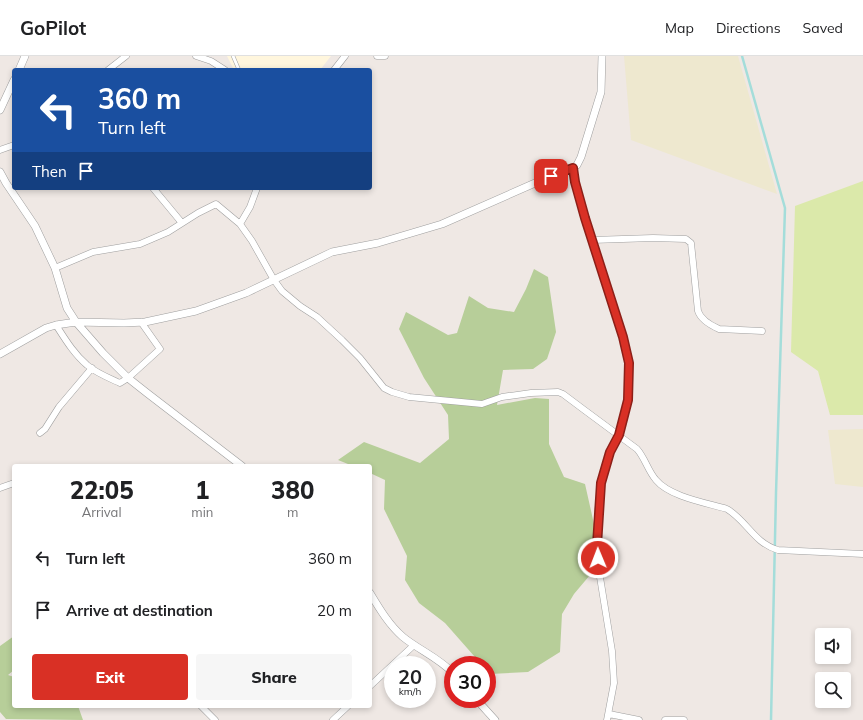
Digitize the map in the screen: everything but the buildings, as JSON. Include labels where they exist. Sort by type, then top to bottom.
[{"type":"street","points":[[20,68],[25,56]]},
{"type":"street","points":[[111,68],[126,56]]},
{"type":"street","points":[[196,56],[211,61],[222,68]]},
{"type":"street","points":[[336,68],[345,56]]},
{"type":"street","points":[[377,56],[385,56]]},
{"type":"street","points":[[0,354],[46,328],[56,325],[76,322],[124,324],[196,311],[232,298],[274,280],[332,252],[378,243],[442,224],[482,208],[551,176],[573,168],[577,165],[581,157],[601,92],[602,56]]},
{"type":"street","points":[[0,110],[12,84]]},
{"type":"street","points":[[0,150],[12,146]]},
{"type":"street","points":[[573,168],[575,182],[621,330],[629,363],[628,400],[619,435],[610,452],[601,483],[597,545],[599,571],[612,651],[614,683],[608,717],[639,720]]},
{"type":"street","points":[[0,172],[35,226],[55,268],[67,308],[76,322],[128,378],[239,464]]},
{"type":"street","points":[[156,190],[182,223]]},
{"type":"street","points":[[240,224],[250,207],[256,190]]},
{"type":"street","points":[[55,268],[93,252],[140,244],[168,232],[216,204],[240,224],[282,291],[300,306],[317,317],[342,340],[360,358],[384,388],[409,397],[482,404],[502,397],[531,393],[558,392],[563,394],[637,449],[642,454],[656,481],[670,491],[727,509],[734,513],[751,533],[769,547],[778,550],[863,554]]},
{"type":"street","points":[[592,240],[653,238],[686,239],[691,243],[698,311],[700,316],[712,326],[719,329],[762,331]]},
{"type":"street","points":[[56,325],[86,365],[120,383],[128,378],[160,349],[141,322]]},
{"type":"street","points":[[40,433],[92,368]]},
{"type":"street","points":[[0,488],[12,483]]},
{"type":"street","points":[[372,596],[391,624],[402,636],[444,665]]},
{"type":"street","points":[[372,684],[414,645]]},
{"type":"street","points":[[203,708],[214,720]]},
{"type":"street","points":[[333,720],[346,708]]},
{"type":"street","points":[[484,708],[495,720]]},
{"type":"street","points":[[666,720],[684,720]]},
{"type":"lane","points":[[233,56],[239,68]]},
{"type":"shaded area","points":[[227,56],[331,56],[322,68],[233,68]]},
{"type":"shaded area","points":[[624,56],[738,56],[777,194],[631,140]]},
{"type":"shaded area","points":[[863,429],[863,487],[835,484],[828,430]]},
{"type":"green space","points":[[863,181],[863,415],[830,415],[818,371],[791,352],[795,206]]},
{"type":"green space","points":[[534,269],[548,277],[556,332],[547,359],[533,369],[503,370],[497,405],[535,398],[549,399],[549,444],[564,477],[585,484],[594,524],[590,575],[574,594],[562,614],[560,652],[528,672],[496,674],[496,656],[474,656],[445,623],[419,603],[405,580],[407,556],[384,509],[385,480],[372,474],[372,464],[348,464],[338,460],[364,442],[420,463],[449,439],[448,415],[424,378],[399,329],[406,312],[448,335],[457,333],[469,296],[488,308],[514,312]]},
{"type":"green space","points":[[12,637],[12,672],[8,675],[12,676],[12,708],[79,708],[83,720],[6,719],[0,712],[0,646]]},
{"type":"waterway","points":[[742,56],[785,208],[776,493],[771,720]]},
{"type":"route","points":[[551,176],[573,168],[575,182],[585,218],[623,337],[629,363],[628,400],[626,410],[619,435],[610,452],[601,483],[598,511],[598,558]]}]
